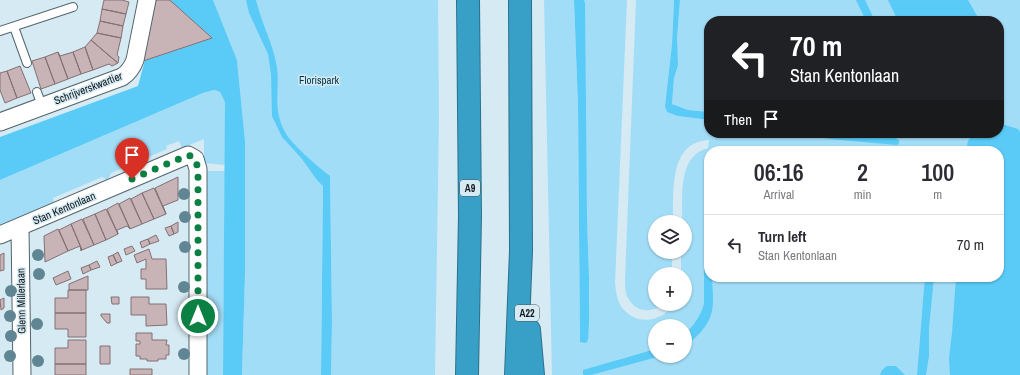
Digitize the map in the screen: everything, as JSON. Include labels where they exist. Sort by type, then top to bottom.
[{"type":"highway","name":"A9","points":[[467,375],[470,216],[468,0]]},
{"type":"highway","points":[[516,375],[521,251],[520,0]]},
{"type":"highway","name":"A22","points":[[521,251],[533,375]]},
{"type":"street","name":"Schrijverskwartier","points":[[0,122],[40,99],[122,77],[127,73],[135,60],[147,0]]},
{"type":"street","name":"Stan Kentonlaan","points":[[0,235],[188,155],[195,158],[198,169],[198,375]]},
{"type":"street","name":"Glenn Millerlaan","points":[[20,227],[22,375]]},
{"type":"lane","points":[[0,31],[73,8]]},
{"type":"lane","points":[[14,27],[27,62]]},
{"type":"green space","name":"Florispark","points":[[213,0],[438,0],[439,118],[435,375],[331,375],[332,320],[330,177],[323,186],[321,375],[242,375],[245,273],[245,141],[237,60]]},
{"type":"green space","points":[[544,0],[574,0],[578,106],[580,341],[586,343],[589,312],[584,0],[627,0],[615,283],[617,297],[624,310],[636,318],[643,320],[648,319],[648,351],[616,360],[648,357],[648,363],[692,363],[692,331],[696,322],[692,326],[692,319],[650,319],[657,318],[668,311],[692,311],[692,267],[681,267],[681,259],[692,259],[692,215],[682,215],[682,190],[686,168],[691,159],[698,152],[704,150],[704,282],[1004,282],[1004,146],[708,146],[709,140],[696,143],[686,150],[680,159],[676,171],[673,197],[673,215],[648,215],[648,259],[672,259],[672,267],[648,267],[648,310],[639,309],[631,303],[628,298],[625,281],[636,0],[674,0],[672,44],[665,106],[678,116],[704,119],[704,138],[1004,138],[1004,16],[704,16],[704,112],[688,110],[672,104],[680,0],[1020,0],[1020,375],[552,375]]},
{"type":"green space","points":[[214,90],[220,92],[225,102],[225,165],[204,163],[204,139],[182,148],[179,141],[166,146],[167,149],[111,173],[108,180],[102,177],[53,198],[54,203],[0,226],[0,180],[203,93]]},
{"type":"green space","points":[[204,171],[225,171],[223,375],[205,375]]},
{"type":"shaded area","points":[[169,0],[213,0],[237,60],[245,141],[245,273],[242,375],[223,375],[225,102],[220,92],[214,90],[203,93],[0,180],[0,137],[138,86],[145,60],[212,38]]},
{"type":"shaded area","points":[[246,0],[256,0],[273,51],[278,73],[278,111],[283,129],[301,151],[330,176],[332,320],[331,375],[321,375],[323,186],[302,159],[282,137],[272,116],[271,74],[268,54],[249,13]]},
{"type":"shaded area","points":[[574,0],[584,0],[585,3],[589,277],[589,322],[588,340],[586,343],[580,342],[578,106]]},
{"type":"shaded area","points":[[674,0],[680,0],[677,39],[678,65],[674,78],[672,104],[688,110],[704,112],[704,119],[678,116],[667,112],[665,106],[672,44]]},
{"type":"shaded area","points":[[856,0],[865,0],[873,16],[864,16]]},
{"type":"shaded area","points":[[888,0],[968,0],[977,16],[896,16]]},
{"type":"shaded area","points":[[1004,125],[1018,129],[1020,132],[1020,375],[950,375],[949,358],[956,282],[1004,282],[1004,146],[967,146],[968,141],[971,138],[1004,138]]},
{"type":"shaded area","points":[[825,138],[895,138],[899,140],[899,143],[897,145]]},
{"type":"shaded area","points":[[704,282],[712,282],[713,302],[711,315],[703,329],[692,341],[692,326],[701,313],[704,304]]},
{"type":"shaded area","points":[[925,282],[934,282],[929,328],[929,356],[926,375],[917,375]]},
{"type":"shaded area","points":[[648,351],[648,360],[591,375],[584,375],[583,370]]},
{"type":"shaded area","points":[[887,366],[896,366],[905,375],[880,375],[882,370]]},
{"type":"building","points":[[104,0],[122,0],[129,2],[126,14],[102,9]]},
{"type":"building","points":[[156,0],[169,0],[172,2],[212,38],[143,61]]},
{"type":"building","points":[[102,9],[126,14],[123,26],[100,21]]},
{"type":"building","points":[[100,21],[123,26],[121,38],[97,33]]},
{"type":"building","points":[[97,33],[121,38],[117,55],[119,57],[118,63],[91,40]]},
{"type":"building","points":[[91,40],[118,63],[112,66],[109,64],[93,70],[85,47]]},
{"type":"building","points":[[85,47],[93,70],[81,74],[73,52]]},
{"type":"building","points":[[58,52],[68,79],[55,84],[45,57]]},
{"type":"building","points":[[58,52],[60,56],[73,52],[81,74],[68,79]]},
{"type":"building","points":[[45,57],[55,84],[41,89],[32,61]]},
{"type":"building","points":[[20,66],[31,93],[17,98],[7,71]]},
{"type":"building","points":[[7,71],[17,98],[5,103],[0,90],[0,73]]},
{"type":"building","points":[[178,177],[178,200],[163,206],[166,214],[155,188]]},
{"type":"building","points":[[154,188],[166,214],[154,219],[142,193]]},
{"type":"building","points":[[142,193],[154,219],[142,224],[131,199]]},
{"type":"building","points":[[130,198],[142,224],[130,229],[119,204]]},
{"type":"building","points":[[118,203],[130,229],[127,226],[117,230],[118,234],[107,209]]},
{"type":"building","points":[[106,209],[118,234],[106,240],[95,214]]},
{"type":"building","points":[[95,214],[106,240],[94,245],[83,219]]},
{"type":"building","points":[[82,219],[94,245],[82,250],[71,224]]},
{"type":"building","points":[[178,222],[178,232],[174,234],[171,226]]},
{"type":"building","points":[[71,224],[82,250],[81,251],[80,246],[68,251],[59,230]]},
{"type":"building","points":[[171,226],[174,234],[169,236],[165,228]]},
{"type":"building","points":[[58,229],[68,251],[45,262],[44,236]]},
{"type":"building","points":[[156,235],[159,241],[150,244],[148,239]]},
{"type":"building","points":[[148,239],[150,244],[142,248],[140,242]]},
{"type":"building","points":[[132,246],[135,251],[126,255],[124,249]]},
{"type":"building","points":[[149,249],[152,259],[166,259],[167,289],[146,289],[146,279],[141,279],[141,269],[146,269],[146,259],[137,263],[134,255]]},
{"type":"building","points":[[118,252],[122,261],[117,263],[113,255]]},
{"type":"building","points":[[4,253],[4,270],[0,271],[0,255]]},
{"type":"building","points":[[113,255],[117,263],[111,266],[108,257]]},
{"type":"building","points":[[97,261],[100,267],[91,270],[89,265]]},
{"type":"building","points":[[89,265],[91,270],[83,274],[81,268]]},
{"type":"building","points":[[68,271],[71,279],[56,285],[53,278]]},
{"type":"building","points":[[88,276],[88,290],[69,290],[69,284]]},
{"type":"building","points":[[68,290],[86,290],[86,313],[55,313],[55,298],[68,298]]},
{"type":"building","points":[[111,297],[119,297],[119,304],[112,304]]},
{"type":"building","points":[[131,297],[149,297],[149,304],[166,304],[167,325],[146,326],[146,315],[131,315]]},
{"type":"building","points":[[4,298],[4,308],[1,310],[0,300]]},
{"type":"building","points":[[55,313],[86,313],[86,337],[68,337],[68,329],[55,329]]},
{"type":"building","points":[[101,314],[110,314],[110,323],[107,323]]},
{"type":"building","points":[[136,333],[152,333],[152,340],[167,340],[166,345],[169,345],[169,355],[166,355],[166,359],[147,361],[147,359],[140,359],[140,356],[136,356],[136,344],[140,344],[140,341],[136,341]]},
{"type":"building","points":[[68,340],[86,340],[86,364],[55,364],[55,348],[68,348]]},
{"type":"building","points":[[100,346],[110,346],[110,364],[100,364]]},
{"type":"building","points":[[55,364],[86,364],[86,375],[55,375]]},
{"type":"building","points":[[130,369],[152,369],[152,375],[130,375]]},
{"type":"route","points":[[132,179],[188,155],[195,158],[198,169],[198,316]]}]
